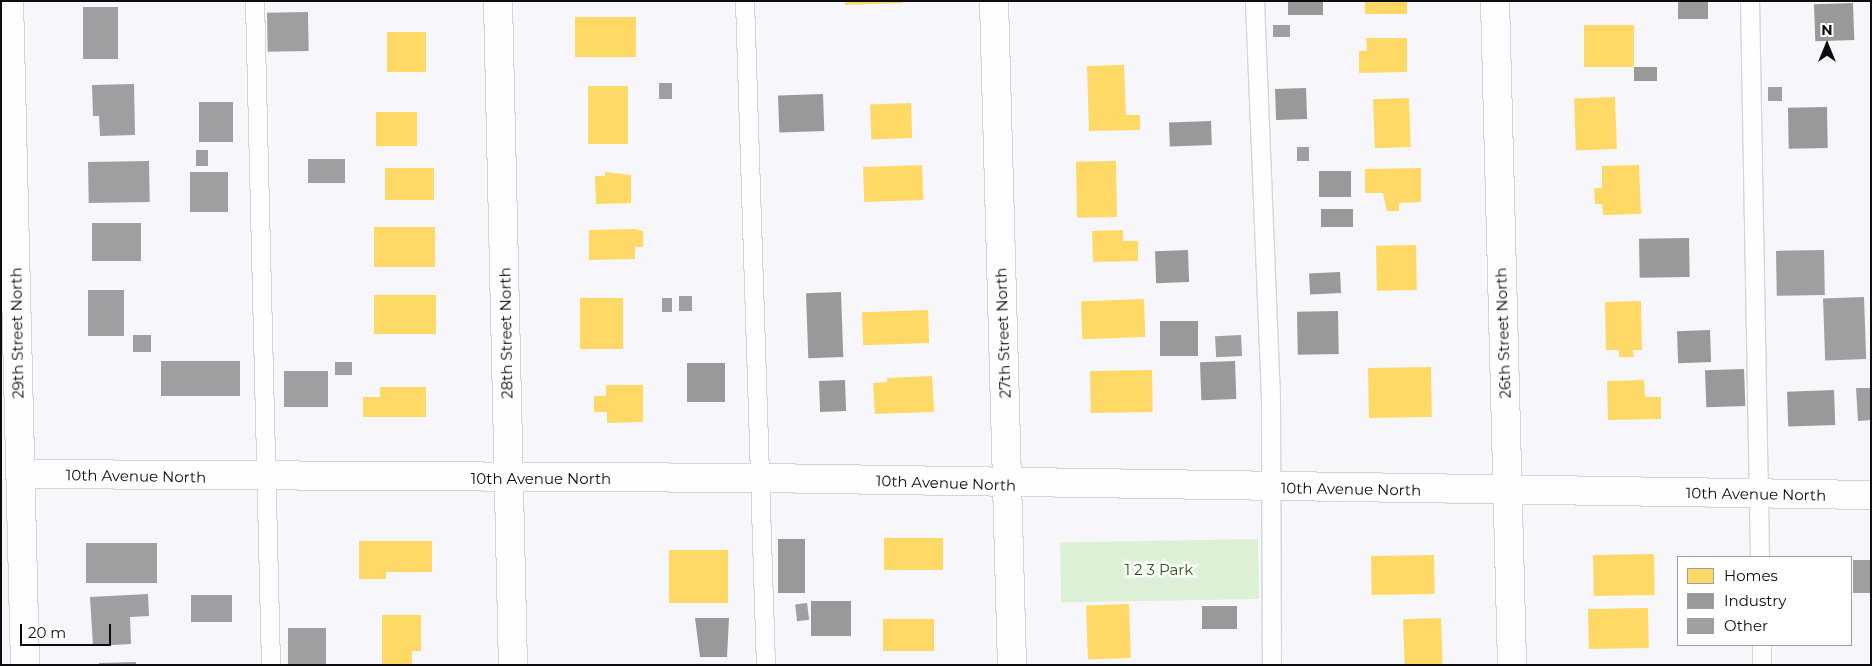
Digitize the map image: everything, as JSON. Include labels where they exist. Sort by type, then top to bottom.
[{"type":"street","name":"29th Street North","points":[[10,1],[21,474],[12,577],[25,665]]},
{"type":"street","name":"28th Street North","points":[[498,1],[513,665]]},
{"type":"street","name":"27th Street North","points":[[994,1],[1012,665]]},
{"type":"street","name":"26th Street North","points":[[1495,1],[1512,665]]},
{"type":"street","name":"10th Avenue North","points":[[21,474],[509,480],[762,478],[1007,485],[1871,495]]},
{"type":"lane","points":[[255,1],[271,665]]},
{"type":"lane","points":[[745,1],[762,478],[766,665]]},
{"type":"lane","points":[[1256,1],[1272,488],[1272,665]]},
{"type":"lane","points":[[1750,1],[1760,556]]},
{"type":"lane","points":[[1762,646],[1762,665]]},
{"type":"green space","name":"1 2 3 Park","points":[[1258,539],[1259,599],[1061,602],[1060,542]]},
{"type":"building: Homes","points":[[845,1],[903,1],[903,3],[845,5]]},
{"type":"building: Homes","points":[[1365,1],[1407,1],[1407,14],[1365,14]]},
{"type":"building: Homes","points":[[575,17],[636,17],[636,57],[575,57]]},
{"type":"building: Homes","points":[[1584,25],[1634,25],[1634,67],[1584,67]]},
{"type":"building: Homes","points":[[387,32],[426,32],[426,72],[387,72]]},
{"type":"building: Homes","points":[[1366,38],[1407,38],[1407,72],[1359,73],[1359,51],[1367,51]]},
{"type":"building: Homes","points":[[1124,65],[1126,115],[1140,115],[1140,130],[1089,131],[1087,66]]},
{"type":"building: Homes","points":[[588,86],[628,86],[628,144],[588,144]]},
{"type":"building: Homes","points":[[1615,97],[1617,149],[1576,150],[1574,98]]},
{"type":"building: Homes","points":[[1409,98],[1411,147],[1375,148],[1373,99]]},
{"type":"building: Homes","points":[[911,103],[912,138],[871,139],[870,104]]},
{"type":"building: Homes","points":[[376,112],[417,112],[417,146],[376,146]]},
{"type":"building: Homes","points":[[1116,161],[1117,217],[1077,218],[1076,162]]},
{"type":"building: Homes","points":[[922,165],[923,200],[864,202],[863,167]]},
{"type":"building: Homes","points":[[1639,165],[1641,214],[1603,215],[1602,204],[1595,204],[1594,188],[1602,188],[1602,166]]},
{"type":"building: Homes","points":[[385,168],[434,168],[434,200],[385,200]]},
{"type":"building: Homes","points":[[1421,168],[1421,202],[1399,203],[1399,211],[1387,211],[1383,193],[1365,193],[1365,169]]},
{"type":"building: Homes","points":[[605,172],[631,175],[631,203],[596,204],[595,176],[605,176]]},
{"type":"building: Homes","points":[[374,227],[435,227],[435,267],[374,267]]},
{"type":"building: Homes","points":[[635,229],[643,231],[643,247],[635,247],[635,259],[589,260],[589,230]]},
{"type":"building: Homes","points":[[1123,230],[1123,241],[1138,241],[1138,261],[1093,262],[1092,231]]},
{"type":"building: Homes","points":[[1416,245],[1417,290],[1377,291],[1376,246]]},
{"type":"building: Homes","points":[[374,295],[436,295],[436,334],[374,334]]},
{"type":"building: Homes","points":[[580,298],[623,298],[623,349],[580,349]]},
{"type":"building: Homes","points":[[1144,299],[1145,337],[1082,339],[1081,301]]},
{"type":"building: Homes","points":[[1641,301],[1642,350],[1633,350],[1634,357],[1619,357],[1619,350],[1606,350],[1605,302]]},
{"type":"building: Homes","points":[[928,310],[929,343],[863,345],[862,312]]},
{"type":"building: Homes","points":[[1431,367],[1432,417],[1369,418],[1368,368]]},
{"type":"building: Homes","points":[[1152,370],[1153,412],[1091,413],[1090,371]]},
{"type":"building: Homes","points":[[932,376],[934,412],[875,414],[873,383],[887,382],[887,378]]},
{"type":"building: Homes","points":[[1644,380],[1645,397],[1661,397],[1661,419],[1608,420],[1607,381]]},
{"type":"building: Homes","points":[[606,385],[643,385],[643,422],[607,423],[607,412],[594,412],[594,396],[606,396]]},
{"type":"building: Homes","points":[[380,387],[426,387],[426,417],[363,417],[363,397],[380,397]]},
{"type":"building: Homes","points":[[884,538],[943,538],[943,570],[884,570]]},
{"type":"building: Homes","points":[[359,541],[432,541],[432,572],[386,572],[386,579],[359,579]]},
{"type":"building: Homes","points":[[669,550],[728,550],[728,603],[669,603]]},
{"type":"building: Homes","points":[[1654,554],[1655,595],[1594,596],[1593,555]]},
{"type":"building: Homes","points":[[1434,555],[1435,594],[1372,595],[1371,556]]},
{"type":"building: Homes","points":[[1129,604],[1131,658],[1088,659],[1086,606]]},
{"type":"building: Homes","points":[[1648,608],[1649,648],[1589,649],[1588,609]]},
{"type":"building: Homes","points":[[382,615],[421,615],[421,651],[412,651],[412,665],[382,665]]},
{"type":"building: Homes","points":[[1441,618],[1443,665],[1405,665],[1403,619]]},
{"type":"building: Homes","points":[[883,619],[934,619],[934,651],[883,651]]},
{"type":"building: Industry","points":[[1288,1],[1323,1],[1323,15],[1288,15]]},
{"type":"building: Industry","points":[[1678,1],[1708,1],[1708,19],[1678,19]]},
{"type":"building: Industry","points":[[1853,3],[1854,40],[1815,41],[1814,4]]},
{"type":"building: Industry","points":[[1634,67],[1657,67],[1657,81],[1634,81]]},
{"type":"building: Industry","points":[[1306,88],[1307,119],[1276,120],[1275,89]]},
{"type":"building: Industry","points":[[823,94],[824,131],[779,133],[778,96]]},
{"type":"building: Industry","points":[[1827,107],[1828,148],[1789,149],[1788,108]]},
{"type":"building: Industry","points":[[1211,121],[1212,145],[1170,146],[1169,122]]},
{"type":"building: Industry","points":[[1319,171],[1351,171],[1351,197],[1319,197]]},
{"type":"building: Industry","points":[[1321,209],[1353,209],[1353,227],[1321,227]]},
{"type":"building: Industry","points":[[1689,238],[1690,277],[1640,278],[1639,239]]},
{"type":"building: Industry","points":[[1188,250],[1189,282],[1156,283],[1155,251]]},
{"type":"building: Industry","points":[[1340,272],[1341,293],[1310,295],[1309,274]]},
{"type":"building: Industry","points":[[841,292],[843,357],[808,358],[806,293]]},
{"type":"building: Industry","points":[[1338,311],[1339,354],[1298,355],[1297,312]]},
{"type":"building: Industry","points":[[1160,321],[1198,321],[1198,356],[1160,356]]},
{"type":"building: Industry","points":[[1710,330],[1711,362],[1678,363],[1677,331]]},
{"type":"building: Industry","points":[[1235,361],[1236,399],[1201,400],[1200,362]]},
{"type":"building: Industry","points":[[687,363],[725,363],[725,402],[687,402]]},
{"type":"building: Industry","points":[[1744,369],[1745,406],[1706,407],[1705,370]]},
{"type":"building: Industry","points":[[845,380],[846,411],[820,412],[819,381]]},
{"type":"building: Industry","points":[[1834,390],[1835,425],[1788,427],[1787,392]]},
{"type":"building: Industry","points":[[778,539],[805,539],[805,593],[778,593]]},
{"type":"building: Industry","points":[[811,601],[851,601],[851,636],[811,636]]},
{"type":"building: Industry","points":[[1202,606],[1237,606],[1237,629],[1202,629]]},
{"type":"building: Industry","points":[[695,618],[729,618],[727,657],[700,657]]},
{"type":"building: Other","points":[[83,7],[118,7],[118,59],[83,59]]},
{"type":"building: Other","points":[[308,12],[309,51],[268,52],[267,13]]},
{"type":"building: Other","points":[[1273,25],[1290,25],[1290,37],[1273,37]]},
{"type":"building: Other","points":[[659,83],[672,83],[672,99],[659,99]]},
{"type":"building: Other","points":[[134,84],[135,135],[100,136],[99,116],[93,116],[92,85]]},
{"type":"building: Other","points":[[1768,87],[1782,87],[1782,101],[1768,101]]},
{"type":"building: Other","points":[[199,102],[233,102],[233,142],[199,142]]},
{"type":"building: Other","points":[[1297,147],[1309,147],[1309,161],[1297,161]]},
{"type":"building: Other","points":[[196,150],[208,150],[208,166],[196,166]]},
{"type":"building: Other","points":[[308,159],[345,159],[345,183],[308,183]]},
{"type":"building: Other","points":[[149,161],[150,202],[89,203],[88,162]]},
{"type":"building: Other","points":[[190,172],[228,172],[228,212],[190,212]]},
{"type":"building: Other","points":[[92,223],[141,223],[141,261],[92,261]]},
{"type":"building: Other","points":[[1824,250],[1825,295],[1777,296],[1776,251]]},
{"type":"building: Other","points":[[88,290],[124,290],[124,336],[88,336]]},
{"type":"building: Other","points":[[679,296],[692,296],[692,311],[679,311]]},
{"type":"building: Other","points":[[1864,297],[1866,359],[1825,360],[1823,298]]},
{"type":"building: Other","points":[[662,298],[672,298],[672,312],[662,312]]},
{"type":"building: Other","points":[[133,335],[151,335],[151,352],[133,352]]},
{"type":"building: Other","points":[[1241,335],[1242,356],[1216,357],[1215,336]]},
{"type":"building: Other","points":[[161,361],[240,361],[240,396],[161,396]]},
{"type":"building: Other","points":[[335,362],[352,362],[352,375],[335,375]]},
{"type":"building: Other","points":[[284,371],[328,371],[328,407],[284,407]]},
{"type":"building: Other","points":[[1856,388],[1871,388],[1871,420],[1858,421]]},
{"type":"building: Other","points":[[86,543],[157,543],[157,583],[86,583]]},
{"type":"building: Other","points":[[1853,560],[1871,560],[1871,593],[1853,593]]},
{"type":"building: Other","points":[[148,594],[149,616],[130,617],[131,644],[93,646],[90,597]]},
{"type":"building: Other","points":[[191,595],[232,595],[232,622],[191,622]]},
{"type":"building: Other","points":[[807,603],[809,620],[797,621],[795,604]]},
{"type":"building: Other","points":[[288,628],[326,628],[326,665],[288,665]]},
{"type":"building: Other","points":[[136,662],[136,665],[99,665],[99,663]]}]
